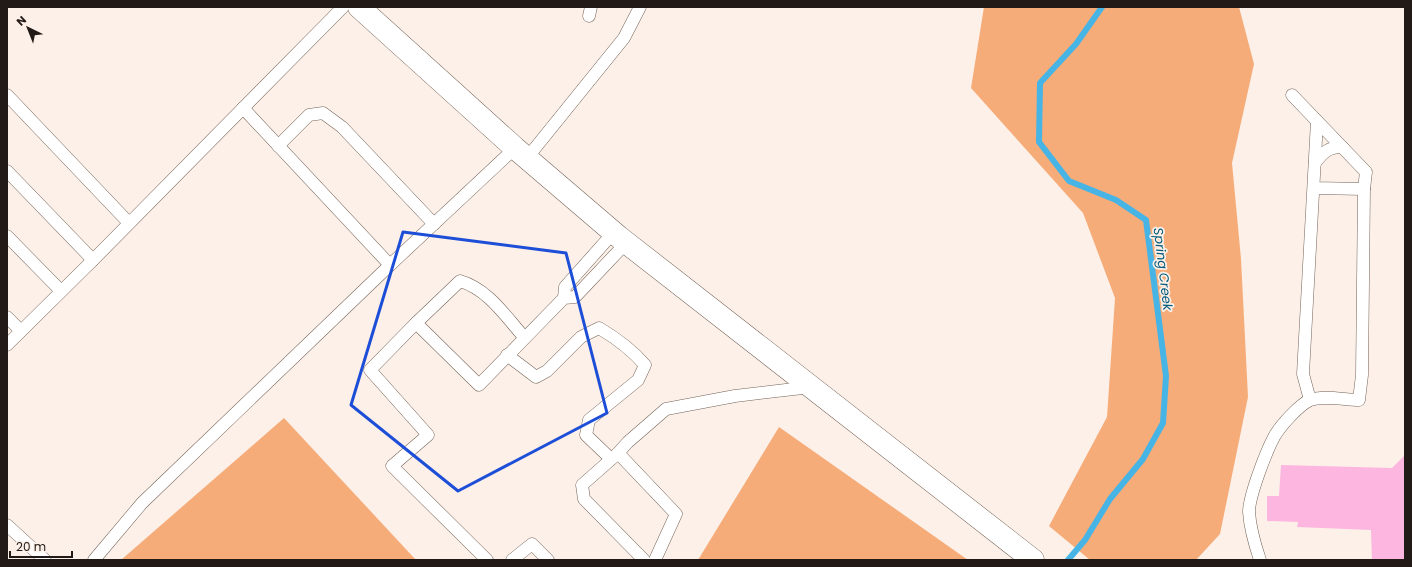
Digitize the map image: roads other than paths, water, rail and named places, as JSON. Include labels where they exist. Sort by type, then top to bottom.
[{"type":"street","points":[[359,7],[521,153],[621,237],[1033,560]]},
{"type":"lane","points":[[7,345],[343,7]]},
{"type":"lane","points":[[94,560],[142,503],[390,265],[434,224],[521,153],[624,38],[640,7]]},
{"type":"lane","points":[[7,95],[129,223]]},
{"type":"lane","points":[[1260,560],[1249,511],[1254,488],[1274,436],[1285,422],[1310,400],[1330,398],[1359,400],[1362,375],[1364,189],[1366,172],[1292,95]]},
{"type":"lane","points":[[243,108],[390,265]]},
{"type":"lane","points":[[278,146],[309,115],[323,113],[342,127],[434,224]]},
{"type":"lane","points":[[1310,400],[1303,374],[1317,121]]},
{"type":"lane","points":[[1315,163],[1327,150],[1335,147],[1342,147]]},
{"type":"lane","points":[[7,171],[93,260]]},
{"type":"lane","points":[[1314,188],[1364,189]]},
{"type":"lane","points":[[7,236],[61,291]]},
{"type":"lane","points":[[416,323],[479,385],[524,337],[564,298],[575,297],[621,237]]},
{"type":"lane","points":[[487,560],[392,466],[428,435],[370,370],[460,281],[471,284],[484,293],[524,337]]},
{"type":"lane","points":[[7,317],[21,331]]},
{"type":"lane","points":[[507,356],[536,377],[547,371],[581,337],[598,328],[612,335],[636,355],[645,366],[638,380],[589,420],[586,435],[614,456],[676,514],[655,560]]},
{"type":"lane","points":[[644,560],[584,499],[582,485],[666,409],[735,396],[811,386]]},
{"type":"lane","points":[[7,525],[45,560]]},
{"type":"lane","points":[[512,560],[532,544],[548,560]]},
{"type":"waterway","name":"Spring Creek","points":[[1068,560],[1085,540],[1110,499],[1143,459],[1163,423],[1166,376],[1146,220],[1116,200],[1069,181],[1039,142],[1040,83],[1076,44],[1102,7]]}]
